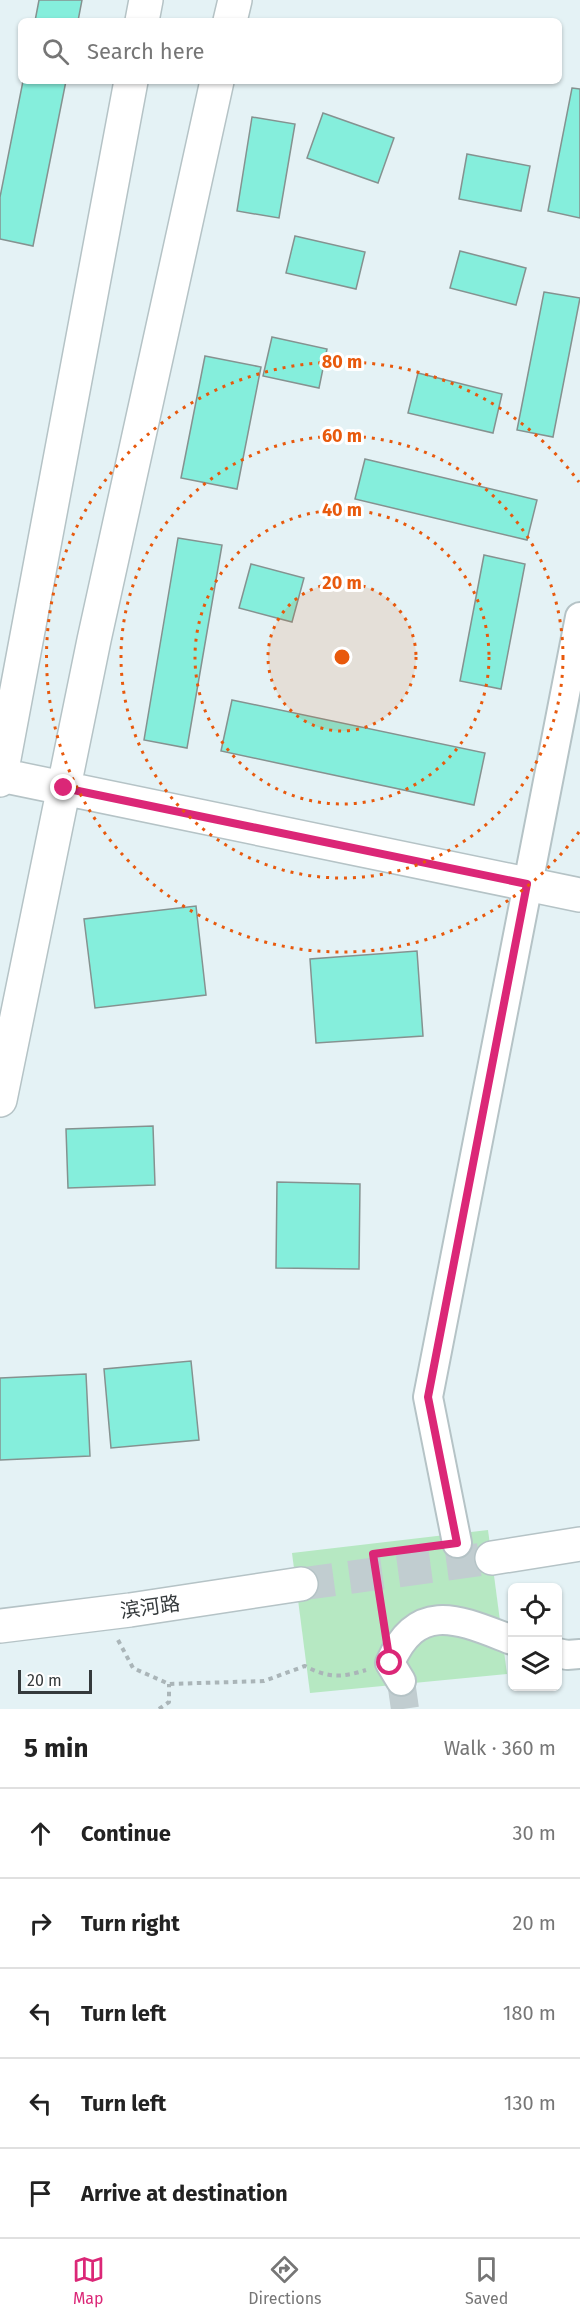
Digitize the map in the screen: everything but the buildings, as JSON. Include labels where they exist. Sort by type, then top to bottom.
[{"type":"street","points":[[143,18],[146,0]]},
{"type":"street","points":[[231,18],[235,0]]},
{"type":"street","points":[[130,84],[0,777],[64,788],[580,895]]},
{"type":"street","points":[[0,1100],[94,639],[216,84]]},
{"type":"street","points":[[457,1543],[428,1397],[580,617]]},
{"type":"street","points":[[492,1558],[580,1544]]},
{"type":"street","name":"滨河路","points":[[0,1626],[101,1614],[301,1584]]},
{"type":"street","points":[[395,1672],[397,1647],[408,1633],[423,1624],[441,1619],[459,1620],[508,1638]]},
{"type":"street","points":[[562,1654],[580,1654]]},
{"type":"path","points":[[101,1614],[114,1630],[133,1668],[169,1684],[264,1681],[305,1666],[324,1676],[395,1672],[373,1554],[457,1543]]},
{"type":"path","points":[[159,1709],[169,1702],[169,1684]]},
{"type":"green space","points":[[488,1530],[507,1674],[310,1693],[292,1553]]},
{"type":"tunnel","points":[[301,1584],[492,1558]]},
{"type":"tunnel","points":[[401,1681],[405,1709]]},
{"type":"route","points":[[64,788],[527,884],[428,1397],[457,1543],[373,1554],[390,1663]]}]
